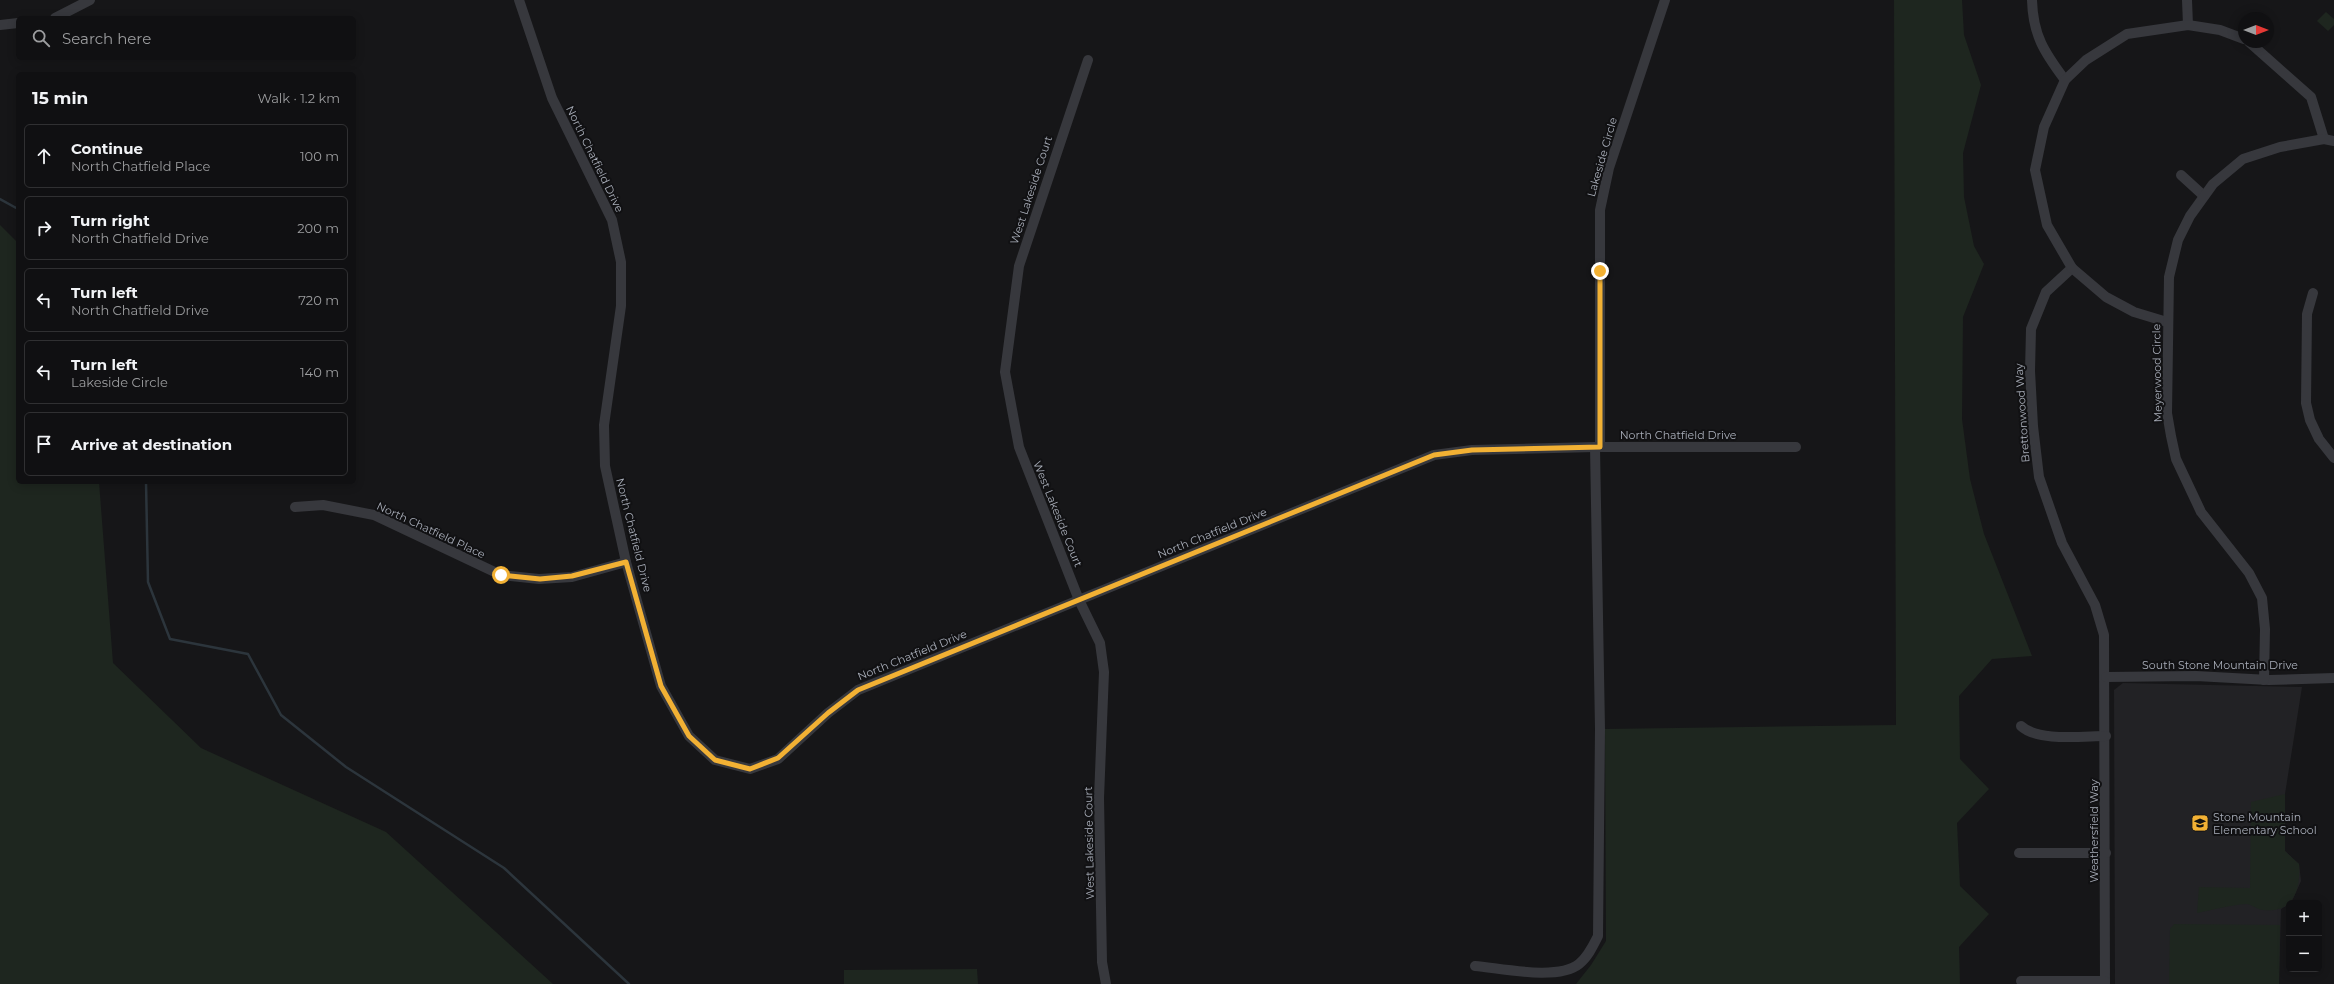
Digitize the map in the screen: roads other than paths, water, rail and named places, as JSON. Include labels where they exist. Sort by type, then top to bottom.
[{"type":"street","points":[[59,16],[90,0]]},
{"type":"street","name":"North Chatfield Drive","points":[[519,0],[552,98],[612,220],[621,262],[620,306],[604,432],[605,466],[626,562],[661,686],[689,736],[715,760],[750,769],[778,758],[828,713],[858,690],[1434,455],[1472,450],[1597,447],[1796,447]]},
{"type":"street","name":"Lakeside Circle","points":[[1475,966],[1542,972],[1560,971],[1578,965],[1589,953],[1598,936],[1600,729],[1597,447],[1600,210],[1609,168],[1665,0]]},
{"type":"street","points":[[2032,0],[2032,22],[2046,55],[2065,80]]},
{"type":"street","points":[[2187,0],[2188,25]]},
{"type":"street","points":[[0,25],[16,23]]},
{"type":"street","points":[[2167,322],[2134,312],[2106,297],[2072,268],[2047,225],[2035,170],[2044,127],[2065,80],[2086,60],[2127,34],[2188,25],[2220,30],[2238,37]]},
{"type":"street","points":[[2256,48],[2312,97],[2329,140]]},
{"type":"street","name":"West Lakeside Court","points":[[1088,60],[1019,266],[1005,372],[1019,447],[1079,600],[1100,643],[1104,672],[1100,798],[1102,962],[1106,984]]},
{"type":"street","name":"Meyerwood Circle","points":[[2264,680],[2265,629],[2262,598],[2249,573],[2201,512],[2176,459],[2167,413],[2167,322],[2169,277],[2178,240],[2204,196],[2214,184],[2243,159],[2280,147],[2329,140]]},
{"type":"street","points":[[2181,175],[2204,196]]},
{"type":"street","name":"Brettonwood Way","points":[[2072,268],[2046,292],[2031,329],[2030,371],[2032,426],[2039,477],[2062,543],[2099,615],[2104,635],[2106,677]]},
{"type":"street","points":[[2313,293],[2307,314],[2306,403],[2310,420],[2319,439],[2334,458]]},
{"type":"street","name":"North Chatfield Place","points":[[295,507],[323,506],[374,515],[501,575],[540,579],[572,576],[626,562]]},
{"type":"street","name":"South Stone Mountain Drive","points":[[2106,677],[2196,676],[2264,680],[2334,678]]},
{"type":"street","name":"Weathersfield Way","points":[[2105,982],[2106,677]]},
{"type":"street","points":[[2022,726],[2030,732],[2043,736],[2106,736]]},
{"type":"street","points":[[2020,853],[2106,853]]},
{"type":"street","points":[[2021,981],[2105,982]]},
{"type":"waterway","points":[[0,199],[16,208]]},
{"type":"waterway","points":[[146,484],[148,582],[170,639],[248,654],[281,715],[346,767],[504,868],[629,984]]},
{"type":"place","name":"Stone Mountain Elementary School","points":[[2200,823]]}]
